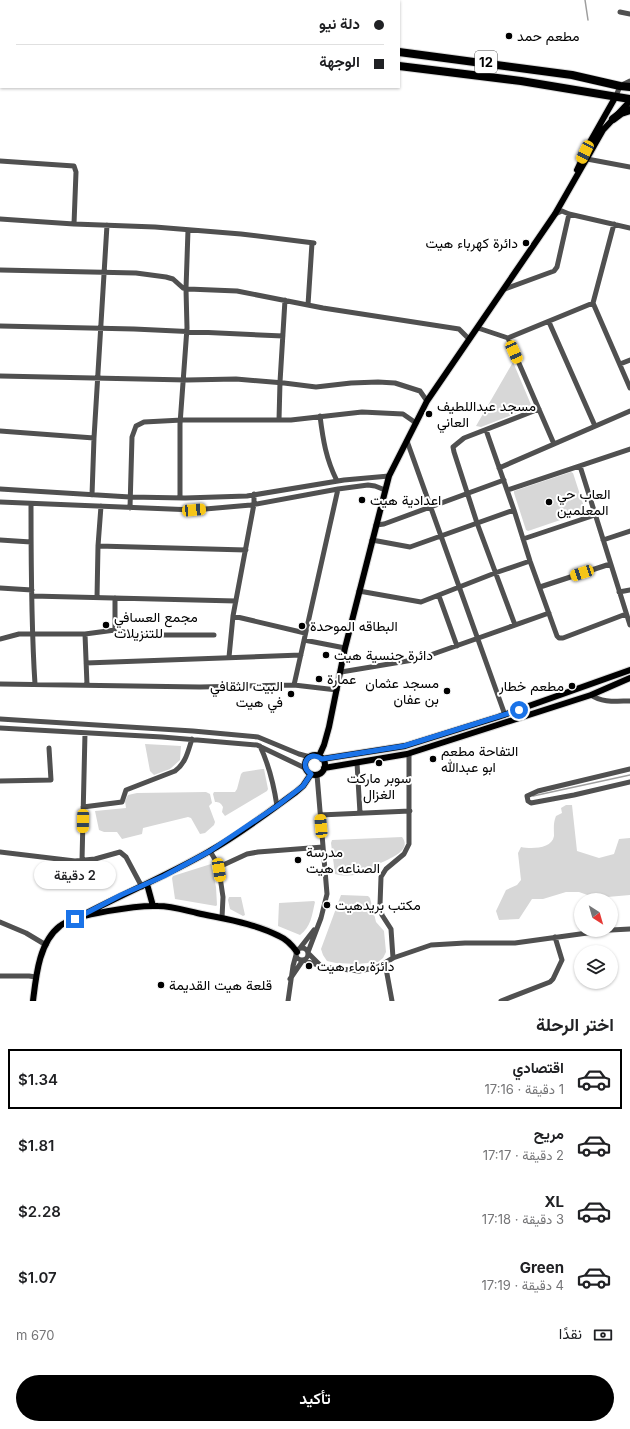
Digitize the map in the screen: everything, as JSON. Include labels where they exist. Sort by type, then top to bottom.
[{"type":"highway","name":"12","points":[[400,52],[572,75],[630,87]]},
{"type":"highway","name":"12","points":[[400,66],[513,80],[616,96],[630,100]]},
{"type":"highway","points":[[613,119],[621,113],[630,110]]},
{"type":"main road","points":[[568,192],[590,142],[616,96]]},
{"type":"main road","points":[[33,1001],[36,977],[46,945],[54,932],[60,926],[210,851],[277,806],[300,789],[314,775],[322,772],[324,763],[321,758],[338,690],[345,648],[384,490],[389,476],[427,401],[555,214],[603,130],[630,100]]},
{"type":"main road","points":[[314,775],[305,768],[306,761],[310,756],[321,758],[404,746],[504,715],[630,670]]},
{"type":"main road","points":[[324,768],[409,754],[591,695],[630,678]]},
{"type":"main road","points":[[564,694],[567,702]]},
{"type":"main road","points":[[144,885],[153,906]]},
{"type":"main road","points":[[121,895],[124,908]]},
{"type":"main road","points":[[75,919],[124,908],[153,906],[170,907],[250,925],[277,935],[298,952]]},
{"type":"street","points":[[620,12],[630,14]]},
{"type":"street","points":[[616,96],[620,86],[630,81]]},
{"type":"street","points":[[587,159],[630,167]]},
{"type":"street","points":[[0,161],[74,166],[76,172],[74,224]]},
{"type":"street","points":[[555,214],[562,211],[569,214],[630,228]]},
{"type":"street","points":[[505,289],[554,271],[557,267],[569,214]]},
{"type":"street","points":[[0,219],[188,230],[249,235],[313,243],[308,305]]},
{"type":"street","points":[[614,224],[593,303],[630,388]]},
{"type":"street","points":[[92,495],[107,225]]},
{"type":"street","points":[[180,497],[181,420],[186,333],[188,230]]},
{"type":"street","points":[[0,270],[136,273],[166,277],[173,279],[186,289],[237,291],[308,305],[460,329],[469,339]]},
{"type":"street","points":[[279,420],[285,300]]},
{"type":"street","points":[[478,328],[508,338],[593,303]]},
{"type":"street","points":[[549,322],[595,426]]},
{"type":"street","points":[[0,326],[283,336]]},
{"type":"street","points":[[508,338],[554,444]]},
{"type":"street","points":[[620,364],[630,360]]},
{"type":"street","points":[[0,376],[184,380],[236,379],[280,382],[316,387],[378,382],[395,383],[420,391],[427,401]]},
{"type":"street","points":[[515,625],[477,523],[454,452],[454,447],[464,438],[539,409]]},
{"type":"street","points":[[499,468],[630,411]]},
{"type":"street","points":[[130,508],[132,437],[136,426],[144,422],[181,420],[279,420],[362,412],[403,414],[416,423]]},
{"type":"street","points":[[320,416],[323,440],[329,464],[337,481]]},
{"type":"street","points":[[486,430],[508,490],[530,561],[549,614],[560,638],[626,614]]},
{"type":"street","points":[[0,432],[94,438]]},
{"type":"street","points":[[407,441],[504,715]]},
{"type":"street","points":[[508,490],[630,449]]},
{"type":"street","points":[[580,466],[630,625]]},
{"type":"street","points":[[0,489],[92,495],[180,497],[254,494],[337,481],[389,476]]},
{"type":"street","points":[[376,525],[384,524],[504,480]]},
{"type":"street","points":[[0,502],[194,510],[254,504],[368,485],[384,490]]},
{"type":"street","points":[[294,684],[338,489]]},
{"type":"street","points":[[229,657],[233,616],[254,504],[254,494]]},
{"type":"street","points":[[30,504],[32,593],[31,634],[35,684]]},
{"type":"street","points":[[97,598],[98,546],[101,506]]},
{"type":"street","points":[[372,540],[410,547],[514,510]]},
{"type":"street","points":[[523,539],[596,515]]},
{"type":"street","points":[[603,540],[630,531]]},
{"type":"street","points":[[0,540],[31,542]]},
{"type":"street","points":[[98,546],[246,550]]},
{"type":"street","points":[[359,591],[421,602],[530,561]]},
{"type":"street","points":[[540,587],[610,564]]},
{"type":"street","points":[[0,588],[32,593],[97,598],[236,601]]},
{"type":"street","points":[[619,592],[630,590]]},
{"type":"street","points":[[439,596],[457,646]]},
{"type":"street","points":[[115,630],[116,598]]},
{"type":"street","points":[[341,672],[419,659],[549,614]]},
{"type":"street","points":[[233,616],[305,633]]},
{"type":"street","points":[[0,639],[19,634],[85,634],[115,630],[137,635],[214,635]]},
{"type":"street","points":[[85,634],[87,685]]},
{"type":"street","points":[[304,640],[345,648]]},
{"type":"street","points":[[86,663],[301,655]]},
{"type":"street","points":[[0,684],[200,687],[294,684],[338,690]]},
{"type":"street","points":[[591,695],[603,700],[630,701]]},
{"type":"street","points":[[0,719],[193,731],[258,737],[299,754],[310,756]]},
{"type":"street","points":[[0,728],[192,739],[257,745],[305,768]]},
{"type":"street","points":[[82,861],[84,733]]},
{"type":"street","points":[[83,807],[122,802],[126,790],[175,771],[184,761],[192,739]]},
{"type":"street","points":[[260,746],[265,756],[277,806]]},
{"type":"street","points":[[0,781],[51,780],[49,748]]},
{"type":"street","points":[[393,958],[391,929],[382,915],[380,905],[381,877],[386,869],[404,854],[409,844],[409,754]]},
{"type":"street","points":[[357,763],[360,813]]},
{"type":"street","points":[[630,769],[538,791],[527,796],[528,801],[531,803],[574,796],[630,782]]},
{"type":"street","points":[[290,979],[303,960],[307,957],[327,894],[320,815],[314,775]]},
{"type":"street","points":[[320,815],[410,811]]},
{"type":"street","points":[[220,868],[241,856],[258,852],[323,847]]},
{"type":"street","points":[[210,851],[220,868],[219,870],[223,897],[222,918]]},
{"type":"street","points":[[0,852],[82,861],[95,859],[117,852],[122,853],[144,885]]},
{"type":"street","points":[[0,922],[26,933],[46,945]]},
{"type":"street","points":[[288,1001],[290,979],[298,952],[318,924]]},
{"type":"street","points":[[618,930],[630,929]]},
{"type":"street","points":[[298,952],[299,959],[323,967],[359,971],[378,968],[393,958],[431,945],[515,943],[574,935]]},
{"type":"street","points":[[501,1001],[550,982],[553,979],[562,960],[555,937]]},
{"type":"street","points":[[298,952],[305,949],[323,967]]},
{"type":"street","points":[[385,963],[392,1001]]},
{"type":"street","points":[[0,976],[36,977]]},
{"type":"shaded area","points":[[513,362],[532,407],[481,427],[476,426]]},
{"type":"shaded area","points":[[571,472],[573,473],[585,510],[584,512],[528,531],[526,530],[514,491]]},
{"type":"shaded area","points":[[145,744],[181,746],[180,760],[170,769],[154,775],[150,771]]},
{"type":"shaded area","points":[[264,769],[268,789],[267,791],[225,816],[222,812],[223,807],[219,803],[215,802],[214,792],[235,792],[243,772]]},
{"type":"shaded area","points":[[206,792],[210,794],[212,803],[209,806],[215,822],[214,825],[205,833],[200,834],[191,818],[188,817],[143,828],[142,834],[122,839],[117,832],[104,832],[99,830],[95,811],[126,808],[125,801],[128,795],[137,793]]},
{"type":"shaded area","points":[[566,805],[572,805],[577,851],[599,858],[614,854],[619,839],[630,838],[630,895],[618,896],[618,893],[566,892],[543,899],[532,899],[519,919],[499,920],[496,911],[506,890],[517,885],[521,880],[518,853],[521,847],[535,848],[545,846],[549,843],[554,836],[556,816],[562,813],[561,808]]},
{"type":"shaded area","points":[[402,837],[405,842],[402,850],[370,871],[352,875],[335,874],[331,843],[332,840]]},
{"type":"shaded area","points":[[211,864],[216,887],[216,906],[175,899],[173,876]]},
{"type":"shaded area","points":[[341,895],[368,896],[370,898],[376,922],[384,931],[386,952],[383,958],[378,962],[357,964],[336,963],[327,961],[323,955],[321,949]]},
{"type":"shaded area","points":[[229,897],[241,897],[245,915],[243,916],[230,909],[228,900]]},
{"type":"shaded area","points":[[315,902],[307,928],[300,935],[278,926],[279,903]]},
{"type":"waterway","points":[[585,0],[588,20]]},
{"type":"waterway","points":[[533,796],[630,775]]},
{"type":"place","name":"مطعم حمد","points":[[509,36]]},
{"type":"place","name":"دائرة كهرباء هيت","points":[[526,243]]},
{"type":"place","name":"مسجد عبداللطيف العاني","points":[[429,414]]},
{"type":"place","name":"اعدادية هيت","points":[[362,500]]},
{"type":"place","name":"العاب حي المعلمين","points":[[549,502]]},
{"type":"place","name":"مجمع العسافي للتنزيلات","points":[[106,625]]},
{"type":"place","name":"البطاقه الموحدة","points":[[302,626]]},
{"type":"place","name":"دائرة جنسية هيت","points":[[326,655]]},
{"type":"place","name":"عمارة","points":[[319,679]]},
{"type":"place","name":"مطعم خطار","points":[[572,686]]},
{"type":"place","name":"مسجد عثمان بن عفان","points":[[447,691]]},
{"type":"place","name":"البيت الثقافي في هيت","points":[[291,694]]},
{"type":"place","name":"التفاحة مطعم ابو عبدالله","points":[[433,759]]},
{"type":"place","name":"سوبر ماركت الغزال","points":[[379,763]]},
{"type":"place","name":"مدرسة الصناعه هيت","points":[[298,860]]},
{"type":"place","name":"مكتب بريدهيت","points":[[327,905]]},
{"type":"place","name":"دائرة ماء هيت","points":[[309,966]]},
{"type":"place","name":"قلعة هيت القديمة","points":[[161,985]]},
{"type":"route","points":[[75,919],[121,895],[164,876],[231,838],[303,786],[311,774],[308,773],[305,768],[306,761],[310,756],[319,756],[322,759],[404,746],[519,710]]}]
